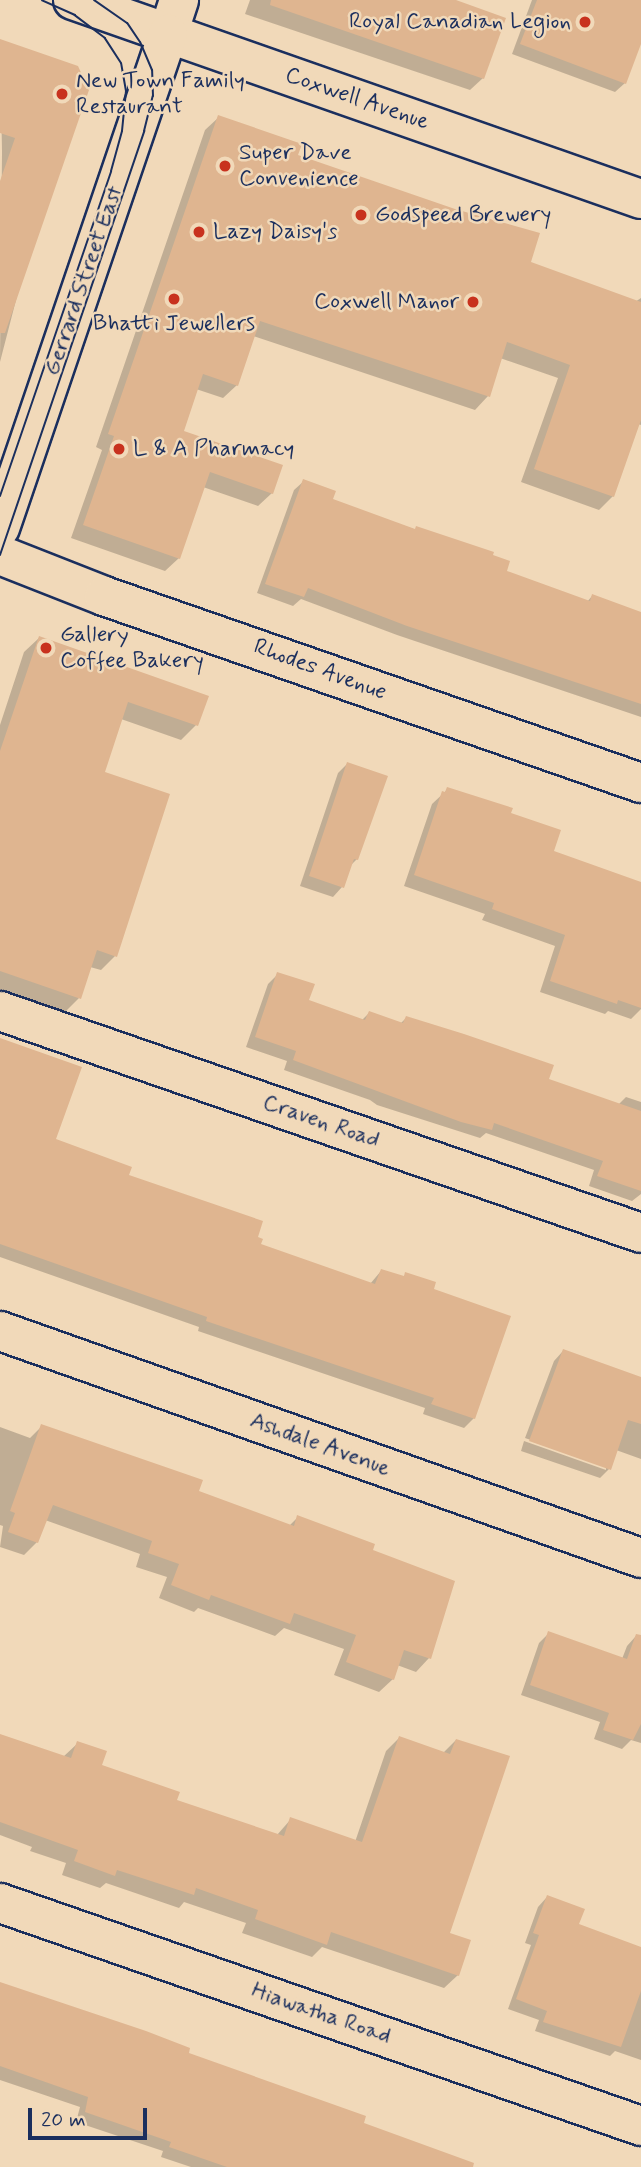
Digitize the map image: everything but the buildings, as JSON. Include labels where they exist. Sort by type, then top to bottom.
[{"type":"street","name":"Coxwell Avenue","points":[[73,0],[173,17],[641,199]]},
{"type":"street","name":"Gerrard Street East","points":[[0,528],[173,17]]},
{"type":"street","name":"Rhodes Avenue","points":[[0,555],[104,596],[641,783]]},
{"type":"street","name":"Craven Road","points":[[0,1011],[641,1233]]},
{"type":"street","name":"Ashdale Avenue","points":[[0,1331],[641,1558]]},
{"type":"street","name":"Hiawatha Road","points":[[0,1903],[641,2126]]},
{"type":"tram line","points":[[0,496],[111,171],[122,131],[126,91],[121,63],[105,38],[75,15],[42,0]]},
{"type":"tram line","points":[[0,555],[144,131],[153,96],[152,70],[140,42],[127,23],[94,0]]},
{"type":"place","name":"Royal Canadian Legion","points":[[585,22]]},
{"type":"place","name":"New Town Family Restaurant","points":[[62,94]]},
{"type":"place","name":"Super Dave Convenience","points":[[225,166]]},
{"type":"place","name":"Godspeed Brewery","points":[[361,215]]},
{"type":"place","name":"Lazy Daisy's","points":[[199,232]]},
{"type":"place","name":"Bhatti Jewellers","points":[[174,299]]},
{"type":"place","name":"Coxwell Manor","points":[[473,302]]},
{"type":"place","name":"L & A Pharmacy","points":[[119,449]]},
{"type":"place","name":"Gallery Coffee Bakery","points":[[46,648]]}]
